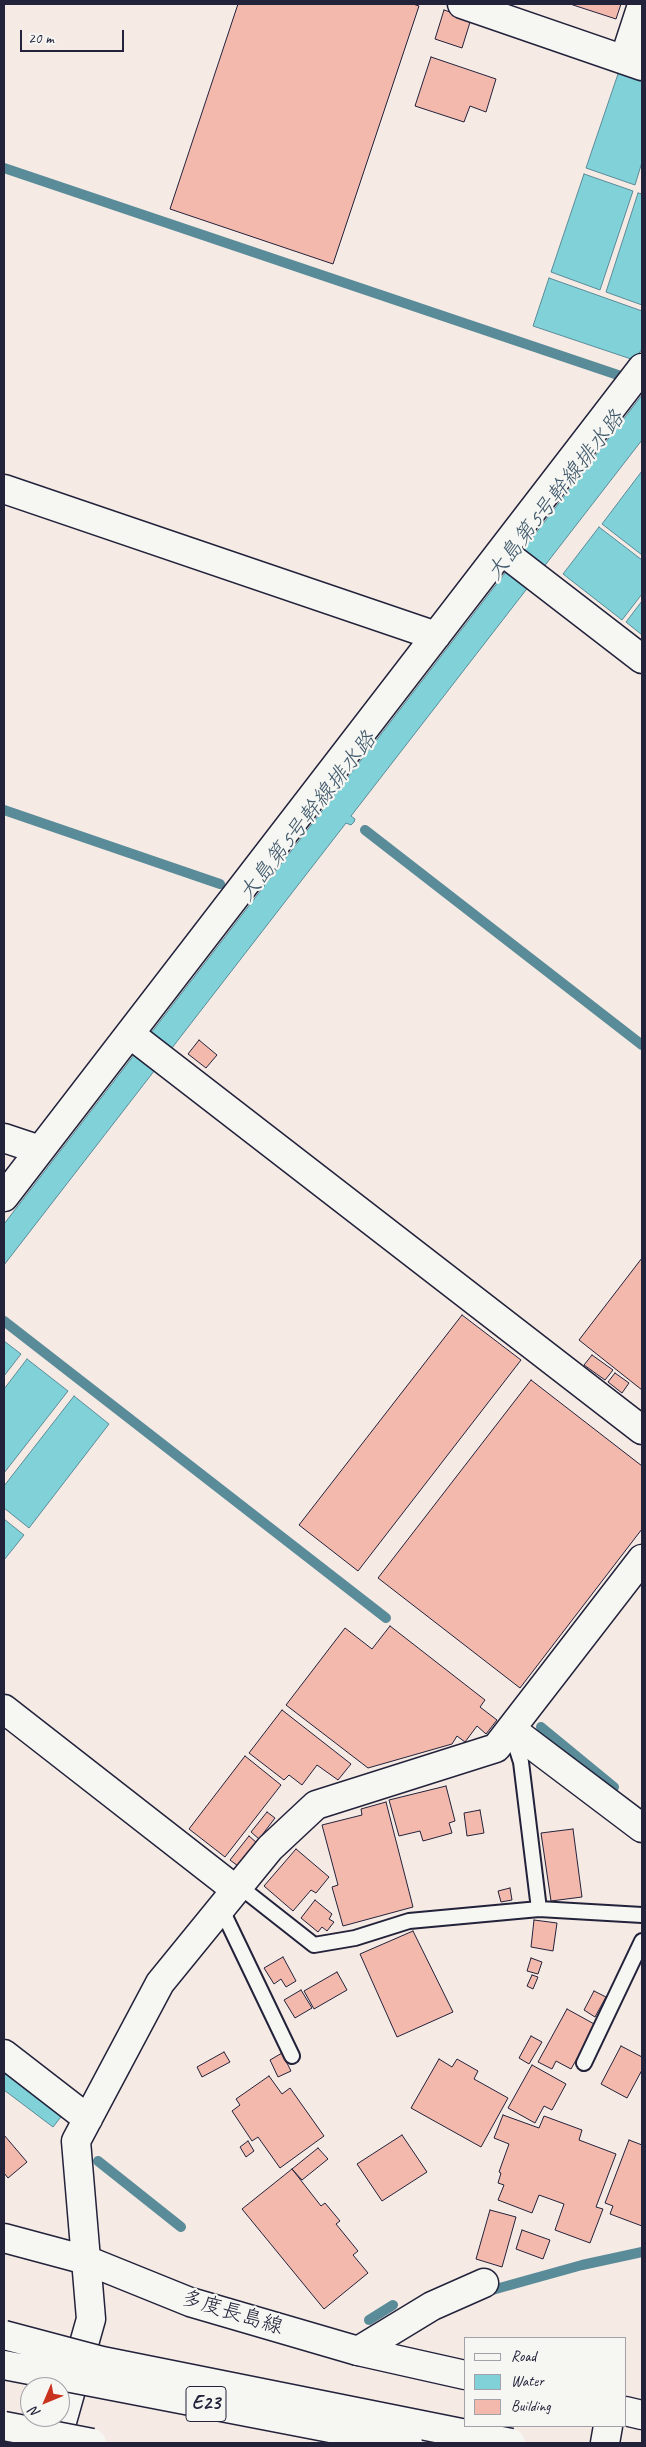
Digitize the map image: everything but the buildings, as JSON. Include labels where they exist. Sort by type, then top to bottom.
[{"type":"main road","points":[[462,4],[633,63],[642,4]]},
{"type":"main road","points":[[4,1197],[40,1150],[134,1037],[436,636],[505,553],[642,368]]},
{"type":"main road","points":[[4,489],[436,636]]},
{"type":"main road","points":[[505,553],[642,658]]},
{"type":"main road","points":[[134,1037],[642,1430]]},
{"type":"main road","points":[[4,1138],[40,1150]]},
{"type":"main road","points":[[56,2443],[91,2319],[76,2141],[160,1983],[270,1848],[316,1805],[496,1748],[642,1560]]},
{"type":"main road","points":[[4,1709],[232,1895]]},
{"type":"main road","points":[[511,1729],[642,1828]]},
{"type":"main road","points":[[4,2054],[88,2119]]},
{"type":"main road","name":"多度長島線","points":[[4,2238],[86,2260],[190,2302],[358,2350],[463,2375]]},
{"type":"main road","points":[[358,2350],[432,2306],[484,2283]]},
{"type":"main road","points":[[4,2334],[102,2361],[511,2443]]},
{"type":"main road","name":"E23","points":[[4,2365],[408,2443]]},
{"type":"main road","points":[[626,2411],[642,2415]]},
{"type":"main road","points":[[4,2426],[92,2443]]},
{"type":"main road","points":[[605,2443],[608,2427]]},
{"type":"lane","points":[[511,1729],[521,1762],[539,1909]]},
{"type":"lane","points":[[232,1895],[314,1945],[355,1938],[409,1921],[539,1909],[642,1915]]},
{"type":"lane","points":[[232,1895],[292,2056]]},
{"type":"lane","points":[[584,2063],[642,1941]]},
{"type":"water","points":[[619,71],[642,79],[642,162],[635,185],[586,168]]},
{"type":"water","points":[[584,174],[633,191],[600,290],[551,272]]},
{"type":"water","points":[[638,193],[642,194],[642,305],[606,292]]},
{"type":"water","points":[[549,278],[642,311],[642,349],[634,360],[533,326]]},
{"type":"water","points":[[642,395],[642,440],[351,816],[355,819],[354,822],[351,825],[346,823],[4,1265],[4,1224]]},
{"type":"water","points":[[642,471],[642,555],[602,524]]},
{"type":"water","points":[[599,527],[642,560],[642,594],[622,620],[563,574]]},
{"type":"water","points":[[642,601],[642,635],[626,622]]},
{"type":"water","points":[[4,1341],[21,1354],[4,1376]]},
{"type":"water","points":[[27,1359],[68,1391],[4,1473],[4,1389]]},
{"type":"water","points":[[74,1396],[109,1424],[29,1528],[4,1508],[4,1486]]},
{"type":"water","points":[[4,1519],[24,1535],[4,1560]]},
{"type":"water","points":[[4,2067],[64,2113],[53,2127],[4,2090]]},
{"type":"waterway","points":[[4,168],[618,375]]},
{"type":"waterway","points":[[4,810],[220,884]]},
{"type":"waterway","points":[[365,830],[642,1045]]},
{"type":"waterway","points":[[4,1321],[386,1618]]},
{"type":"waterway","points":[[541,1727],[614,1787]]},
{"type":"waterway","points":[[98,2161],[181,2227]]},
{"type":"waterway","points":[[485,2292],[582,2265],[642,2252]]},
{"type":"waterway","points":[[369,2320],[393,2305]]},
{"type":"water label","name":"大島第5号幹線排水路","points":[[556,496]]},
{"type":"water label","name":"大島第5号幹線排水路","points":[[308,817]]}]
